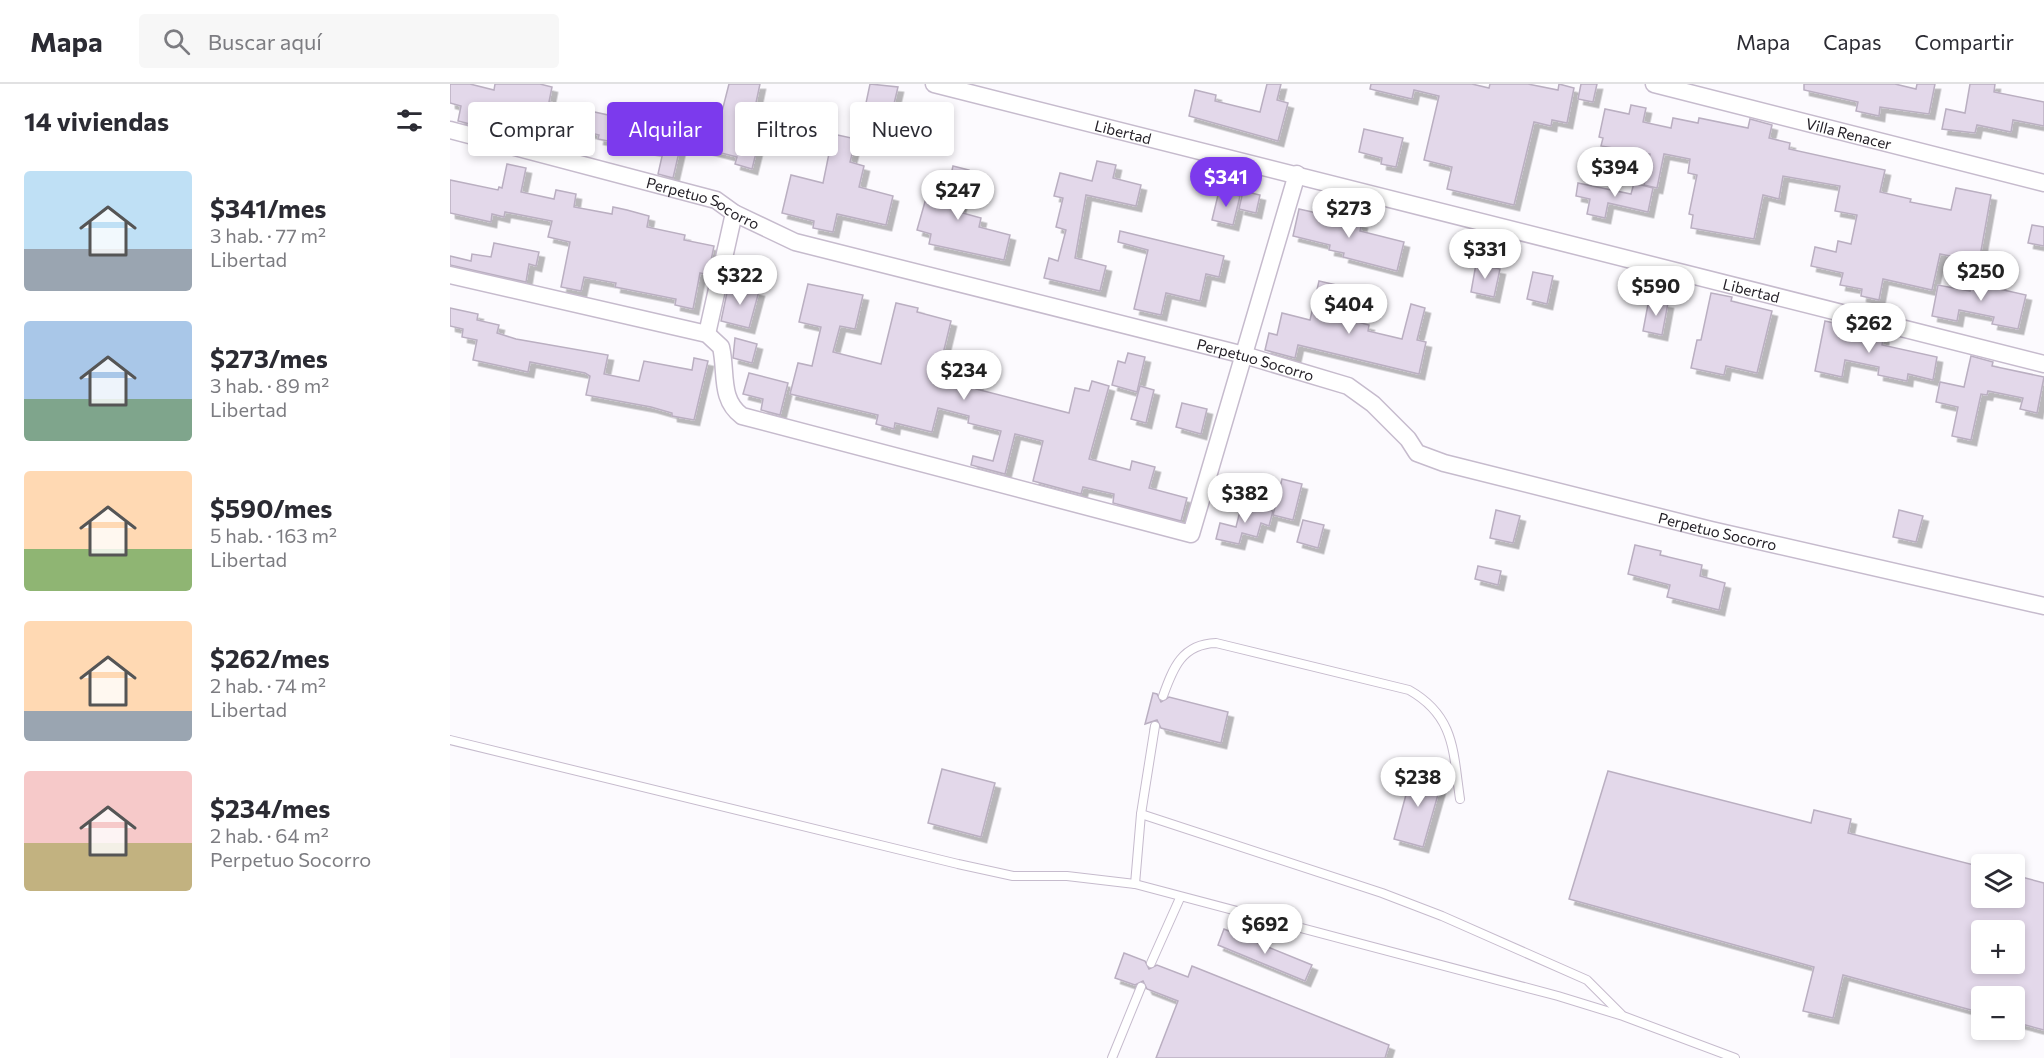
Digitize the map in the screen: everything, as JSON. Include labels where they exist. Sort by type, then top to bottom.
[{"type":"street","name":"Libertad","points":[[934,84],[2044,364]]},
{"type":"street","name":"Villa Renacer","points":[[1654,84],[2044,183]]},
{"type":"street","name":"Perpetuo Socorro","points":[[450,130],[678,188],[716,200],[734,213],[795,242],[1244,356],[1348,386],[1373,404],[1408,440],[1417,453],[1444,463],[1711,530],[2044,606]]},
{"type":"street","points":[[450,275],[707,334],[721,347],[727,399],[733,409],[742,416],[1191,534],[1298,174]]},
{"type":"street","points":[[707,334],[734,213]]},
{"type":"lane","points":[[1163,696],[1173,667],[1181,656],[1206,644],[1216,643],[1409,690],[1426,699],[1441,716],[1450,732],[1460,799]]},
{"type":"lane","points":[[1135,885],[1142,814],[1155,726]]},
{"type":"lane","points":[[450,740],[1013,876],[1067,876],[1135,885],[1558,996],[1623,1016],[1735,1058]]},
{"type":"lane","points":[[1142,814],[1382,893],[1443,916],[1587,980],[1623,1016]]},
{"type":"lane","points":[[1151,963],[1180,898]]},
{"type":"lane","points":[[1112,1058],[1141,987]]},
{"type":"building","points":[[450,84],[470,84],[494,90],[495,84],[540,84],[552,87],[549,102],[468,102],[468,124],[458,121],[461,106],[450,103]]},
{"type":"building","points":[[729,84],[760,84],[756,102],[735,102],[735,156],[755,156],[752,169],[735,164],[737,157],[723,153],[723,107]]},
{"type":"building","points":[[870,84],[898,87],[894,102],[866,102]]},
{"type":"building","points":[[1267,84],[1281,84],[1277,100],[1288,103],[1278,141],[1189,116],[1195,90],[1216,95],[1215,101],[1260,112]]},
{"type":"building","points":[[1371,84],[1472,84],[1489,88],[1490,84],[1528,84],[1558,90],[1559,84],[1574,88],[1567,123],[1552,120],[1551,126],[1534,122],[1514,205],[1447,189],[1452,167],[1424,160],[1439,96],[1414,90],[1412,99],[1370,89]]},
{"type":"building","points":[[1581,84],[1597,84],[1593,102],[1578,99]]},
{"type":"building","points":[[1804,84],[1895,84],[1916,89],[1917,84],[1935,84],[1929,114],[1880,107],[1879,116],[1856,111],[1858,102],[1804,90]]},
{"type":"building","points":[[1970,84],[1995,84],[1994,92],[2044,102],[2044,126],[2013,120],[2011,132],[1977,125],[1975,133],[1942,129],[1946,109],[1965,113]]},
{"type":"building","points":[[1631,105],[1646,108],[1643,122],[1671,128],[1673,118],[1698,123],[1699,118],[1748,128],[1750,119],[1772,125],[1769,138],[1790,143],[1789,149],[1885,170],[1880,192],[1911,199],[1910,202],[1951,210],[1956,188],[1991,195],[1979,262],[1940,254],[1932,290],[1883,279],[1879,300],[1861,296],[1862,289],[1840,285],[1843,273],[1811,266],[1815,247],[1836,252],[1838,241],[1851,244],[1857,215],[1835,211],[1840,186],[1783,176],[1779,199],[1763,195],[1754,239],[1691,228],[1693,215],[1689,214],[1697,175],[1688,173],[1690,159],[1664,154],[1657,188],[1644,185],[1650,154],[1601,146],[1603,138],[1599,137],[1605,109],[1629,114]]},
{"type":"building","points":[[595,112],[607,115],[607,141],[598,139],[599,135],[595,134]]},
{"type":"building","points":[[1364,129],[1403,138],[1396,167],[1381,164],[1382,158],[1359,152]]},
{"type":"building","points":[[838,135],[850,138],[850,162],[864,166],[859,187],[893,196],[886,225],[837,214],[833,232],[813,228],[814,221],[782,213],[791,175],[823,183],[829,156],[838,156]]},
{"type":"building","points":[[662,156],[678,156],[673,178],[658,174]]},
{"type":"building","points":[[1097,161],[1116,165],[1113,178],[1141,185],[1136,206],[1086,195],[1075,258],[1106,266],[1100,291],[1044,278],[1049,258],[1058,261],[1066,230],[1056,227],[1063,198],[1054,196],[1060,173],[1092,181]]},
{"type":"building","points":[[507,164],[526,168],[521,192],[554,199],[556,190],[576,194],[574,207],[612,214],[613,207],[649,216],[647,227],[685,235],[684,240],[714,246],[708,275],[700,273],[693,309],[675,305],[676,299],[615,287],[616,283],[584,277],[581,291],[561,287],[570,242],[548,237],[552,221],[505,212],[504,217],[492,214],[491,222],[450,213],[450,180],[498,190],[499,187],[502,188]]},
{"type":"building","points":[[953,166],[969,170],[959,212],[981,218],[979,227],[1010,235],[1004,260],[929,244],[931,234],[917,230],[930,184],[948,188]]},
{"type":"building","points":[[1578,183],[1631,194],[1634,183],[1653,188],[1648,212],[1608,203],[1605,218],[1587,214],[1590,199],[1576,196]]},
{"type":"building","points":[[1219,191],[1240,196],[1233,225],[1212,220]]},
{"type":"building","points":[[1243,191],[1260,195],[1256,213],[1239,209]]},
{"type":"building","points":[[1299,209],[1362,223],[1360,231],[1404,242],[1397,271],[1343,257],[1344,253],[1329,250],[1330,245],[1293,236]]},
{"type":"building","points":[[2032,225],[2044,227],[2044,246],[2028,243]]},
{"type":"building","points":[[1120,231],[1224,256],[1219,277],[1206,274],[1200,301],[1166,293],[1161,315],[1134,309],[1148,250],[1118,242]]},
{"type":"building","points":[[494,243],[539,252],[536,266],[529,264],[526,282],[450,265],[450,256],[471,261],[472,254],[491,257]]},
{"type":"building","points":[[1476,264],[1500,269],[1494,297],[1471,292]]},
{"type":"building","points":[[1533,272],[1553,276],[1547,304],[1527,299]]},
{"type":"building","points":[[1973,275],[2001,281],[1999,289],[2026,295],[2018,329],[1992,324],[1994,317],[1959,310],[1957,321],[1932,316],[1938,285],[1970,291]]},
{"type":"building","points":[[1319,281],[1341,286],[1334,316],[1369,325],[1368,331],[1402,339],[1411,304],[1425,308],[1417,340],[1426,342],[1419,374],[1298,345],[1295,358],[1265,350],[1269,333],[1277,335],[1282,313],[1310,320]]},
{"type":"building","points":[[729,283],[759,291],[749,328],[721,321]]},
{"type":"building","points":[[808,284],[863,295],[855,329],[840,326],[833,352],[881,364],[896,303],[918,308],[917,312],[951,321],[941,362],[980,372],[976,389],[1069,413],[1075,388],[1089,391],[1092,381],[1109,386],[1089,459],[1130,470],[1132,461],[1155,467],[1149,488],[1187,498],[1181,521],[1113,503],[1114,494],[1083,487],[1081,494],[1033,481],[1043,441],[1015,434],[1005,474],[971,465],[973,456],[993,461],[1001,431],[968,423],[969,416],[938,408],[932,432],[895,423],[894,429],[876,424],[878,415],[790,394],[798,363],[812,366],[821,327],[799,322]]},
{"type":"building","points":[[1711,293],[1732,297],[1731,301],[1772,311],[1757,373],[1726,366],[1724,375],[1691,368],[1697,340],[1701,340]]},
{"type":"building","points":[[1649,299],[1668,303],[1662,335],[1643,331]]},
{"type":"building","points":[[450,308],[478,314],[477,320],[499,325],[497,333],[516,339],[608,355],[604,374],[639,381],[644,361],[692,370],[694,358],[708,361],[694,420],[672,416],[672,413],[651,407],[586,395],[590,376],[585,373],[530,362],[528,372],[473,360],[477,340],[462,337],[463,329],[450,326]]},
{"type":"building","points":[[1825,321],[1884,334],[1882,345],[1937,357],[1933,380],[1908,374],[1907,381],[1878,375],[1879,367],[1845,360],[1842,377],[1815,371]]},
{"type":"building","points":[[735,338],[757,344],[752,363],[733,358]]},
{"type":"building","points":[[1128,353],[1145,357],[1137,392],[1112,385],[1118,361],[1125,363]]},
{"type":"building","points":[[1971,356],[1993,362],[1992,366],[2044,377],[2037,413],[2020,409],[2023,398],[1988,391],[1987,395],[1981,394],[1971,440],[1952,436],[1958,407],[1936,402],[1940,382],[1964,387]]},
{"type":"building","points":[[749,373],[788,383],[780,415],[761,410],[763,399],[743,394]]},
{"type":"building","points":[[1140,386],[1154,390],[1146,423],[1131,419]]},
{"type":"building","points":[[1182,403],[1207,409],[1201,434],[1176,427]]},
{"type":"building","points":[[1282,479],[1302,484],[1293,520],[1273,515]]},
{"type":"building","points":[[1242,503],[1273,511],[1269,526],[1261,523],[1257,537],[1242,533],[1239,544],[1216,539],[1220,523],[1236,527]]},
{"type":"building","points":[[1496,510],[1520,516],[1513,543],[1490,538]]},
{"type":"building","points":[[1899,510],[1923,516],[1916,542],[1893,537]]},
{"type":"building","points":[[1303,520],[1324,525],[1318,548],[1297,542]]},
{"type":"building","points":[[1635,545],[1661,551],[1660,555],[1702,565],[1700,576],[1725,583],[1719,610],[1667,597],[1670,585],[1628,574]]},
{"type":"building","points":[[1478,566],[1501,571],[1498,585],[1475,579]]},
{"type":"building","points":[[1153,693],[1157,694],[1161,702],[1169,697],[1228,712],[1221,743],[1161,728],[1157,720],[1145,724]]},
{"type":"building","points":[[942,769],[995,783],[981,837],[928,823]]},
{"type":"building","points":[[1413,769],[1443,777],[1423,847],[1394,839]]},
{"type":"building","points":[[1608,771],[1811,823],[1814,810],[1851,819],[1848,833],[1971,864],[1971,908],[2025,908],[2025,878],[2044,883],[2044,1030],[2025,1025],[2025,986],[1971,986],[1971,1010],[1843,975],[1833,1018],[1803,1011],[1814,967],[1569,899]]},
{"type":"building","points":[[1224,929],[1312,965],[1305,981],[1218,945]]},
{"type":"building","points":[[1124,953],[1145,961],[1149,969],[1157,965],[1188,977],[1192,966],[1389,1045],[1385,1058],[1156,1058],[1178,1001],[1147,989],[1143,981],[1135,985],[1115,978]]}]
